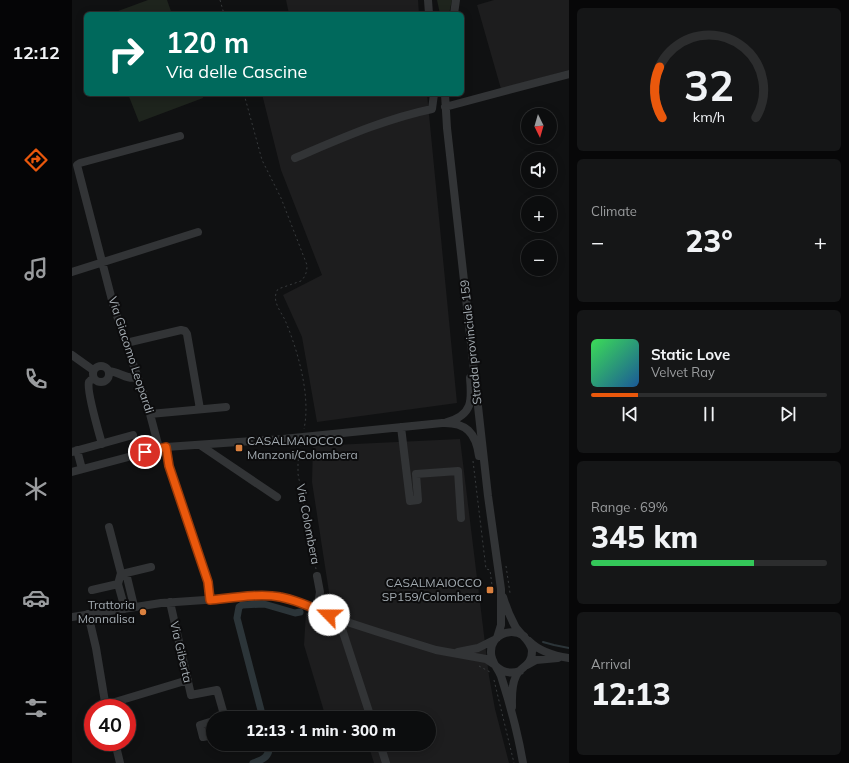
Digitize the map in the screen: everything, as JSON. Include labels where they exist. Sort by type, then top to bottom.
[{"type":"street","points":[[428,0],[429,12]]},
{"type":"street","points":[[455,12],[456,0]]},
{"type":"street","points":[[455,12],[462,0]]},
{"type":"street","points":[[445,107],[569,74]]},
{"type":"street","points":[[295,158],[356,131],[407,114],[432,109],[434,96]]},
{"type":"street","name":"Strada provinciale 159","points":[[445,96],[488,496],[501,589],[501,625],[492,644],[491,652],[492,659],[500,675],[523,761]]},
{"type":"street","name":"Via Giacomo Leopardi","points":[[180,136],[80,162],[77,165],[113,304],[208,582],[210,600]]},
{"type":"street","points":[[72,272],[198,232]]},
{"type":"street","points":[[126,343],[185,330],[187,334],[200,409]]},
{"type":"street","points":[[72,355],[94,370]]},
{"type":"street","points":[[442,423],[459,417],[468,408],[471,396],[470,373],[473,360]]},
{"type":"street","points":[[109,371],[107,380],[102,382],[94,378],[92,374],[96,367],[104,366],[109,371],[115,372],[128,379],[137,377]]},
{"type":"street","points":[[94,378],[89,383],[89,393],[102,444]]},
{"type":"street","points":[[150,414],[226,407]]},
{"type":"street","points":[[72,472],[163,447],[284,439],[454,423],[463,426],[475,438],[478,447],[481,476],[488,496]]},
{"type":"street","points":[[401,427],[410,501],[418,500],[416,474],[458,471],[461,518]]},
{"type":"street","points":[[82,469],[75,451],[133,436]]},
{"type":"street","points":[[200,445],[277,497]]},
{"type":"street","points":[[109,527],[121,574],[118,584],[125,608]]},
{"type":"street","points":[[134,606],[126,573],[151,567]]},
{"type":"street","name":"Via Colombera","points":[[317,576],[320,592],[317,610]]},
{"type":"street","points":[[92,590],[118,584]]},
{"type":"street","name":"Strada provinciale 159","points":[[501,589],[516,628],[526,639],[531,648],[532,654],[530,661],[516,676],[513,684],[513,720]]},
{"type":"street","points":[[72,617],[134,606],[170,602],[265,596],[280,597],[341,620],[436,650],[486,659],[501,670],[508,672],[516,672],[533,661],[540,659],[568,658]]},
{"type":"street","name":"Via Giberta","points":[[170,602],[191,695],[217,690],[222,711]]},
{"type":"street","points":[[88,614],[105,699]]},
{"type":"street","points":[[341,620],[342,629],[369,711]]},
{"type":"street","points":[[452,653],[478,648],[488,644],[502,634],[509,632],[517,633],[546,652],[568,658]]},
{"type":"street","points":[[128,699],[188,680]]},
{"type":"street","points":[[206,723],[200,725],[203,737],[206,736]]},
{"type":"street","points":[[117,751],[120,763]]},
{"type":"street","points":[[382,751],[386,763]]},
{"type":"path","points":[[220,0],[223,12]]},
{"type":"path","name":"Via Colombera","points":[[245,96],[262,160],[280,198],[307,264],[304,278],[301,281],[278,289],[275,296],[275,302],[285,320],[293,341],[304,384],[306,418],[299,437],[298,474],[317,576]]},
{"type":"path","points":[[472,456],[486,569],[490,570],[493,592]]},
{"type":"path","points":[[506,566],[510,593]]},
{"type":"path","points":[[476,664],[492,674]]},
{"type":"path","points":[[494,678],[514,763]]},
{"type":"shaded area","points":[[148,0],[167,0],[171,12],[115,12]]},
{"type":"shaded area","points":[[286,0],[418,0],[419,12],[289,12]]},
{"type":"shaded area","points":[[437,0],[452,0],[449,12],[440,12]]},
{"type":"shaded area","points":[[494,0],[569,0],[569,70],[501,89],[477,5]]},
{"type":"shaded area","points":[[129,96],[202,96],[203,98],[139,122]]},
{"type":"shaded area","points":[[262,96],[427,96],[457,403],[317,422],[302,337],[283,295],[322,275],[281,170]]},
{"type":"shaded area","points":[[460,439],[489,676],[495,709],[509,763],[374,763],[370,751],[436,751],[436,711],[324,711],[304,645],[306,613],[331,605],[312,482],[313,446]]},
{"type":"waterway","points":[[261,711],[237,618],[239,607],[242,605],[264,604],[295,613],[300,612]]},
{"type":"waterway","points":[[543,642],[569,648]]},
{"type":"waterway","points":[[253,763],[266,757],[269,751]]},
{"type":"place","name":"CASALMAIOCCO Manzoni/Colombera","points":[[239,448]]},
{"type":"place","name":"CASALMAIOCCO SP159/Colombera","points":[[490,590]]},
{"type":"place","name":"Trattoria Monnalisa","points":[[143,612]]},
{"type":"route","points":[[145,452],[166,447],[169,466],[208,582],[210,600],[273,596],[291,599],[329,615]]}]
